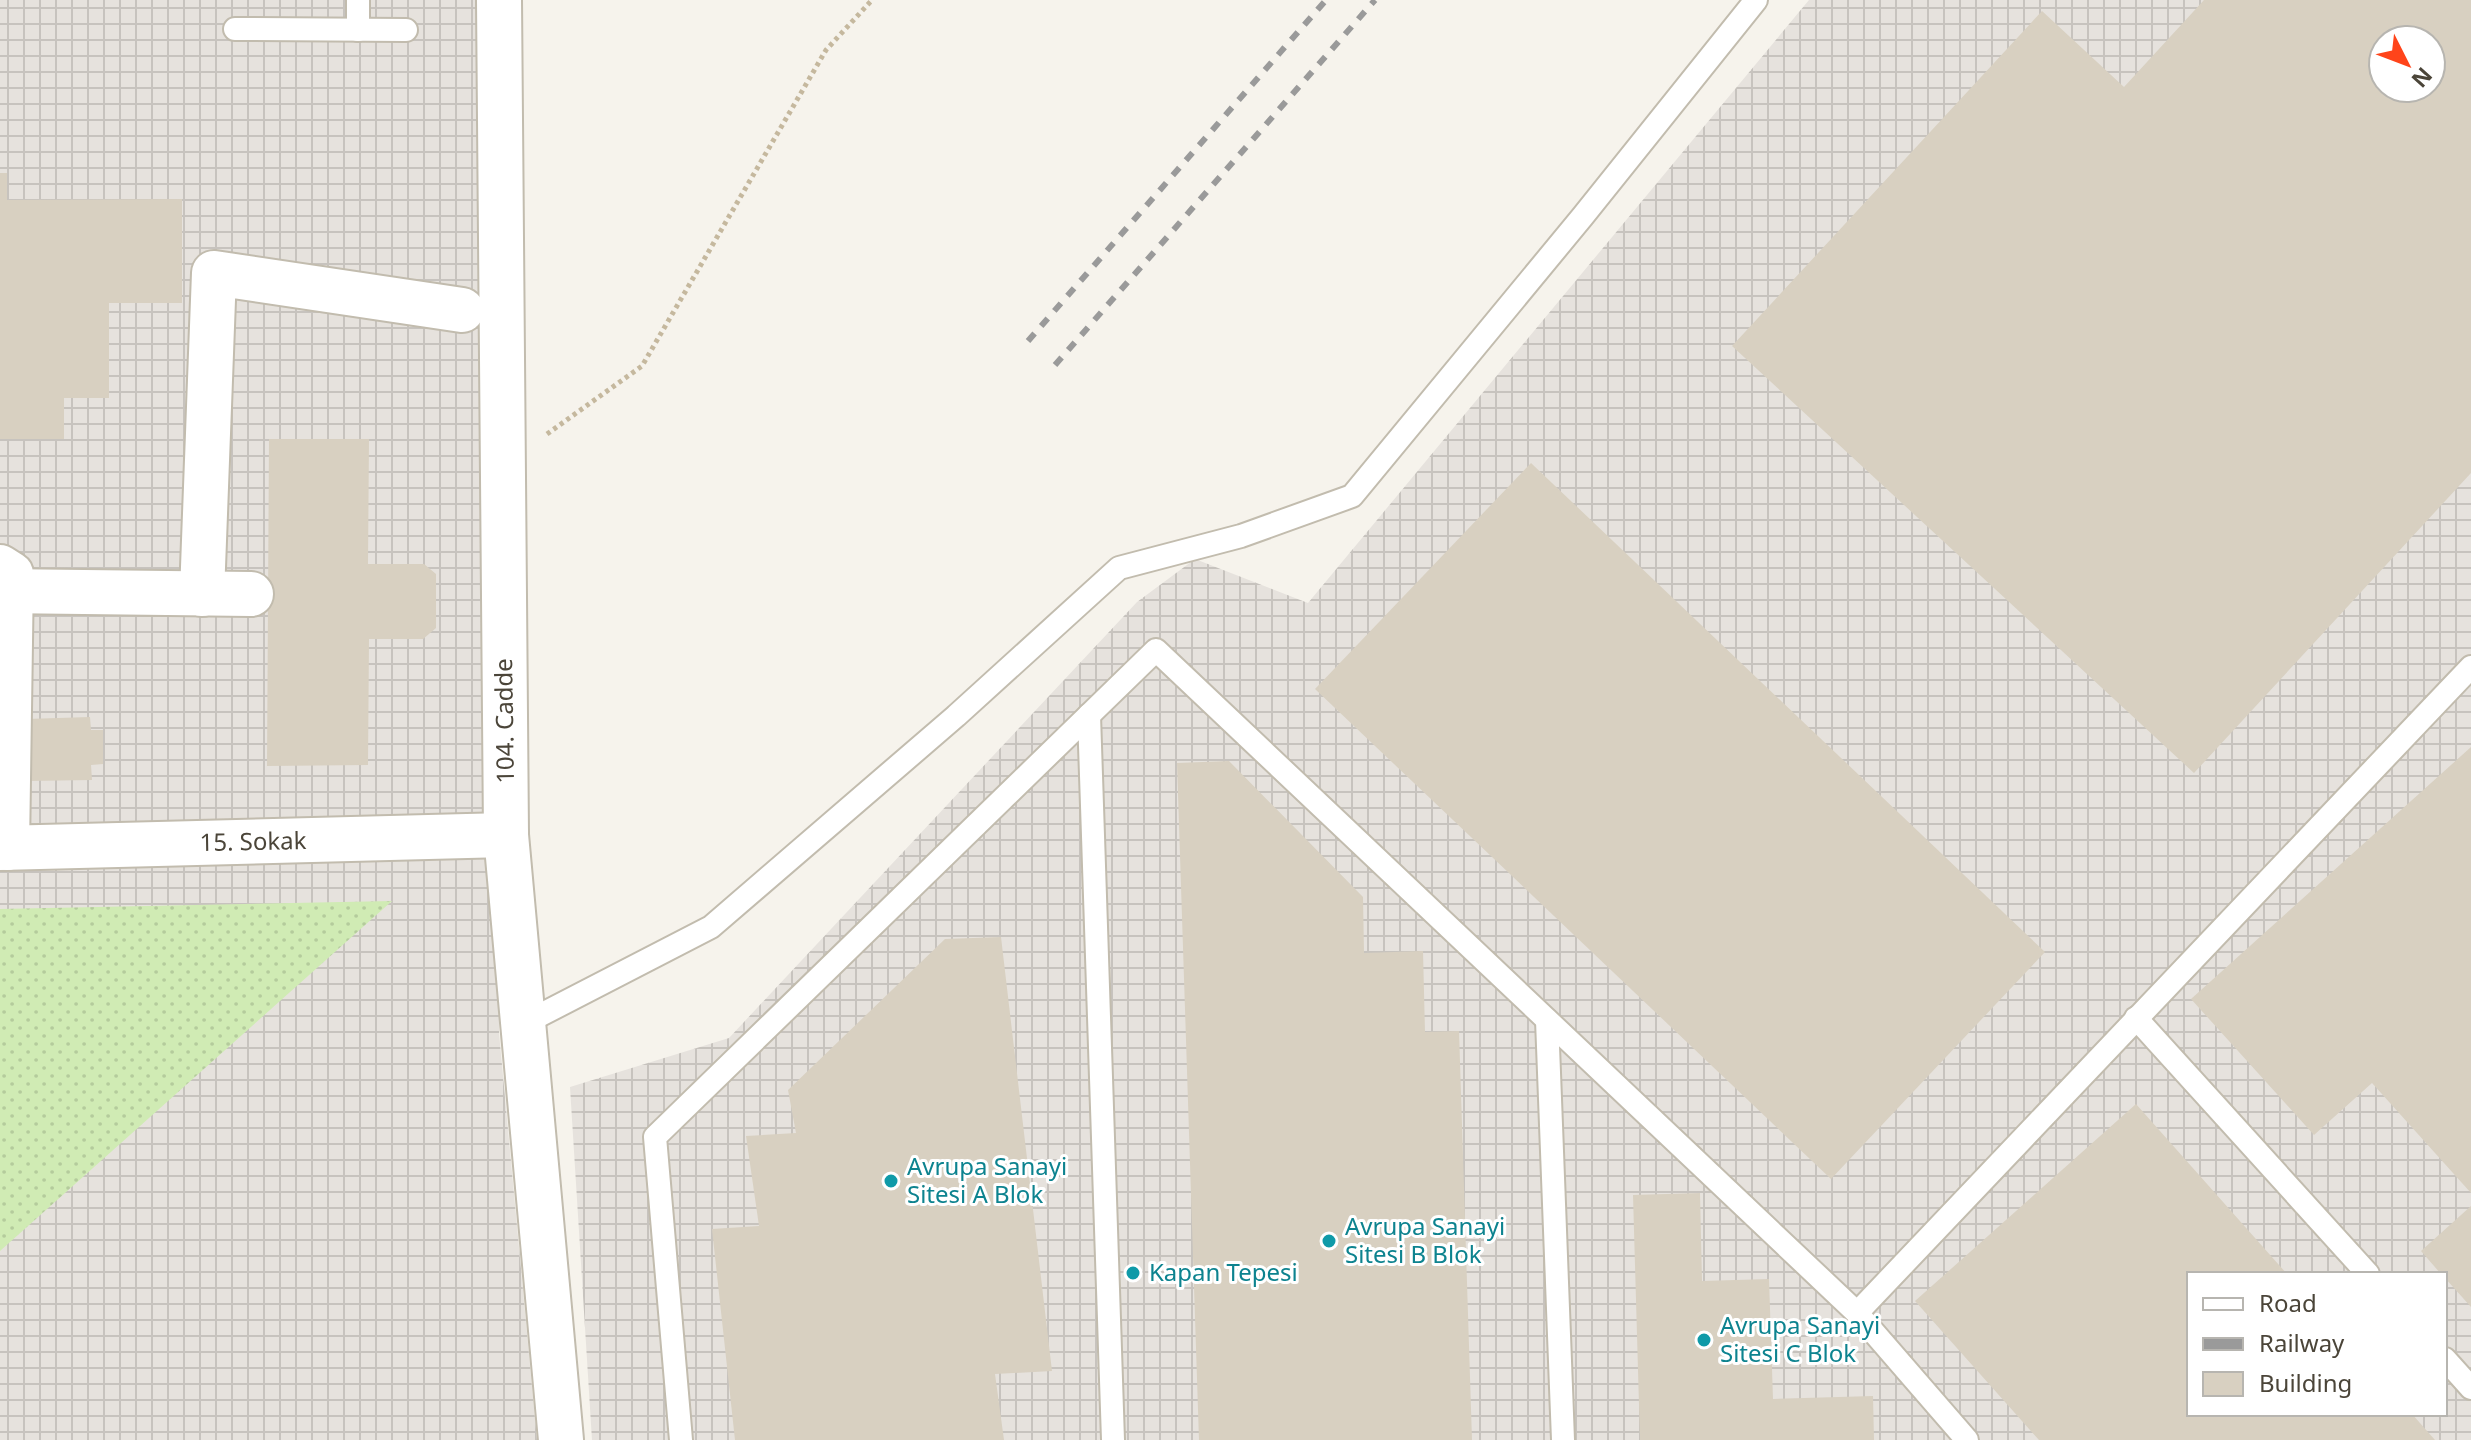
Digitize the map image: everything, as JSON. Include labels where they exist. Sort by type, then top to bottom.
[{"type":"street","name":"104. Cadde","points":[[499,0],[506,835],[561,1440]]},
{"type":"street","points":[[202,594],[214,273],[462,310]]},
{"type":"street","points":[[4,848],[3,583],[251,594]]},
{"type":"street","name":"15. Sokak","points":[[4,848],[506,835]]},
{"type":"lane","points":[[358,0],[358,30]]},
{"type":"lane","points":[[523,1024],[711,927],[945,726],[1119,568],[1241,536],[1352,496],[1756,0]]},
{"type":"lane","points":[[235,29],[406,30]]},
{"type":"lane","points":[[681,1440],[655,1137],[1156,650],[1857,1313],[1967,1440]]},
{"type":"lane","points":[[1857,1313],[2471,667]]},
{"type":"lane","points":[[1089,715],[1113,1440]]},
{"type":"lane","points":[[2136,1018],[2366,1272]]},
{"type":"lane","points":[[1547,1020],[1563,1440]]},
{"type":"lane","points":[[2447,1361],[2471,1388]]},
{"type":"path","points":[[503,466],[642,366],[826,50],[872,0]]},
{"type":"shaded area","points":[[0,0],[498,0],[499,1033],[537,1440],[0,1440]]},
{"type":"shaded area","points":[[1809,0],[2471,0],[2471,1440],[592,1440],[570,1087],[729,1038],[1137,602],[1195,559],[1308,603]]},
{"type":"green space","points":[[392,901],[0,1251],[0,909]]},
{"type":"building","points":[[2204,0],[2471,0],[2471,473],[2194,773],[1732,346],[2042,11],[2124,87]]},
{"type":"building","points":[[0,173],[7,173],[7,200],[182,199],[182,303],[109,303],[109,398],[64,398],[64,439],[0,439]]},
{"type":"building","points":[[269,439],[369,439],[368,564],[424,564],[436,574],[436,628],[423,639],[369,639],[368,765],[267,766]]},
{"type":"building","points":[[1531,463],[2045,952],[1831,1179],[1315,689]]},
{"type":"building","points":[[90,717],[91,730],[103,730],[103,764],[91,765],[92,780],[27,781],[26,719]]},
{"type":"building","points":[[2471,747],[2471,1193],[2372,1083],[2314,1135],[2191,999]]},
{"type":"building","name":"Avrupa Sanayi Sitesi B Blok","points":[[1229,761],[1363,897],[1364,953],[1423,951],[1425,1032],[1459,1031],[1472,1440],[1199,1440],[1177,763]]},
{"type":"building","name":"Avrupa Sanayi Sitesi A Blok","points":[[1001,937],[1052,1371],[995,1374],[1004,1440],[735,1440],[712,1229],[759,1226],[746,1136],[796,1133],[788,1090],[945,939]]},
{"type":"building","points":[[2136,1104],[2285,1272],[2187,1272],[2187,1416],[2414,1416],[2435,1440],[2039,1440],[1915,1301]]},
{"type":"building","name":"Avrupa Sanayi Sitesi C Blok","points":[[1700,1193],[1702,1281],[1769,1279],[1773,1399],[1873,1396],[1874,1440],[1640,1440],[1633,1195]]},
{"type":"building","points":[[2471,1206],[2471,1307],[2447,1280],[2447,1272],[2439,1272],[2421,1251]]},
{"type":"railway","points":[[1028,341],[1326,0]]},
{"type":"railway","points":[[1055,365],[1375,0]]},
{"type":"place","name":"Avrupa Sanayi Sitesi A Blok","points":[[891,1181]]},
{"type":"place","name":"Avrupa Sanayi Sitesi B Blok","points":[[1329,1241]]},
{"type":"place","name":"Kapan Tepesi","points":[[1133,1273]]},
{"type":"place","name":"Avrupa Sanayi Sitesi C Blok","points":[[1704,1340]]}]
